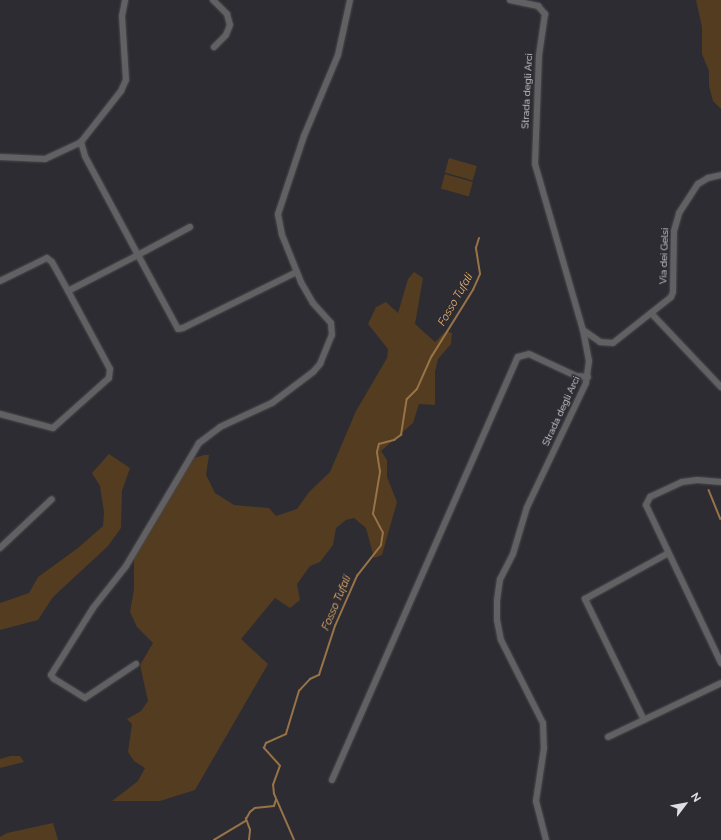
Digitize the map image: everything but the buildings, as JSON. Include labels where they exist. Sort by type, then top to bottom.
[{"type":"street","points":[[0,157],[45,159],[81,142],[121,91],[126,80],[122,16],[125,0]]},
{"type":"street","points":[[213,0],[227,14],[230,22],[228,33],[214,47]]},
{"type":"street","points":[[136,664],[84,698],[54,679],[51,673],[93,608],[126,566],[202,439],[222,425],[272,403],[319,366],[333,328],[310,299],[297,272],[280,231],[278,211],[304,136],[338,55],[350,0]]},
{"type":"street","name":"Strada degli Arci","points":[[510,0],[538,6],[545,14],[539,55],[535,164],[583,330],[589,359],[588,377],[529,502],[514,550],[500,579],[497,601],[501,640],[543,723],[544,748],[536,801],[546,840]]},
{"type":"street","points":[[81,142],[85,156],[174,324],[180,329],[297,272]]},
{"type":"street","name":"Via dei Gelsi","points":[[583,330],[600,342],[613,343],[651,313],[673,293],[674,231],[680,210],[698,184],[720,177]]},
{"type":"street","points":[[68,291],[190,227]]},
{"type":"street","points":[[0,281],[47,258],[52,262],[110,370],[109,378],[53,428],[0,414]]},
{"type":"street","points":[[651,313],[721,388]]},
{"type":"street","points":[[332,780],[518,357],[528,354],[576,376],[588,377]]},
{"type":"street","points":[[721,482],[689,480],[648,499],[647,511],[721,663]]},
{"type":"street","points":[[0,548],[52,499]]},
{"type":"street","points":[[644,720],[585,599],[667,554]]},
{"type":"street","points":[[608,737],[721,683]]},
{"type":"shaded area","points":[[696,0],[721,0],[721,109],[713,101],[709,86],[709,71],[702,54],[702,27]]},
{"type":"shaded area","points":[[449,158],[477,166],[473,180],[445,172]]},
{"type":"shaded area","points":[[445,174],[473,182],[469,196],[441,188]]},
{"type":"shaded area","points":[[414,272],[423,278],[415,324],[435,342],[446,331],[452,333],[451,344],[438,359],[435,372],[435,405],[419,404],[413,423],[381,451],[387,460],[387,477],[397,502],[382,555],[374,558],[366,528],[354,518],[346,520],[336,528],[333,545],[320,562],[310,566],[297,584],[300,600],[290,608],[275,598],[241,639],[268,664],[195,790],[160,801],[112,801],[138,781],[145,768],[134,761],[128,752],[132,724],[127,719],[141,711],[148,701],[140,665],[153,643],[137,627],[130,612],[134,589],[134,556],[194,458],[204,455],[209,455],[206,475],[215,493],[234,505],[269,508],[276,516],[297,509],[309,492],[330,472],[356,411],[387,358],[388,349],[368,324],[376,307],[386,302],[398,313],[408,279]]},
{"type":"shaded area","points":[[109,454],[130,468],[122,491],[121,528],[108,546],[53,597],[38,620],[0,630],[0,603],[29,593],[38,577],[78,548],[103,526],[104,512],[100,486],[92,473]]},
{"type":"shaded area","points":[[10,756],[20,756],[24,762],[0,768],[0,759]]},
{"type":"shaded area","points":[[53,823],[58,840],[0,840],[0,837],[7,833]]},
{"type":"waterway","name":"Fosso Tufali","points":[[294,840],[274,794],[273,785],[280,766],[264,748],[266,743],[286,734],[299,691],[310,679],[319,675],[335,626],[357,576],[381,545],[383,533],[373,514],[380,472],[377,452],[379,444],[394,440],[401,435],[407,399],[417,389],[432,356],[473,290],[480,274],[476,248],[479,238]]},
{"type":"waterway","points":[[709,490],[721,519]]},
{"type":"waterway","points":[[249,840],[250,830],[246,819],[250,812],[255,808],[274,806],[276,800]]},
{"type":"waterway","points":[[214,840],[246,821]]}]
